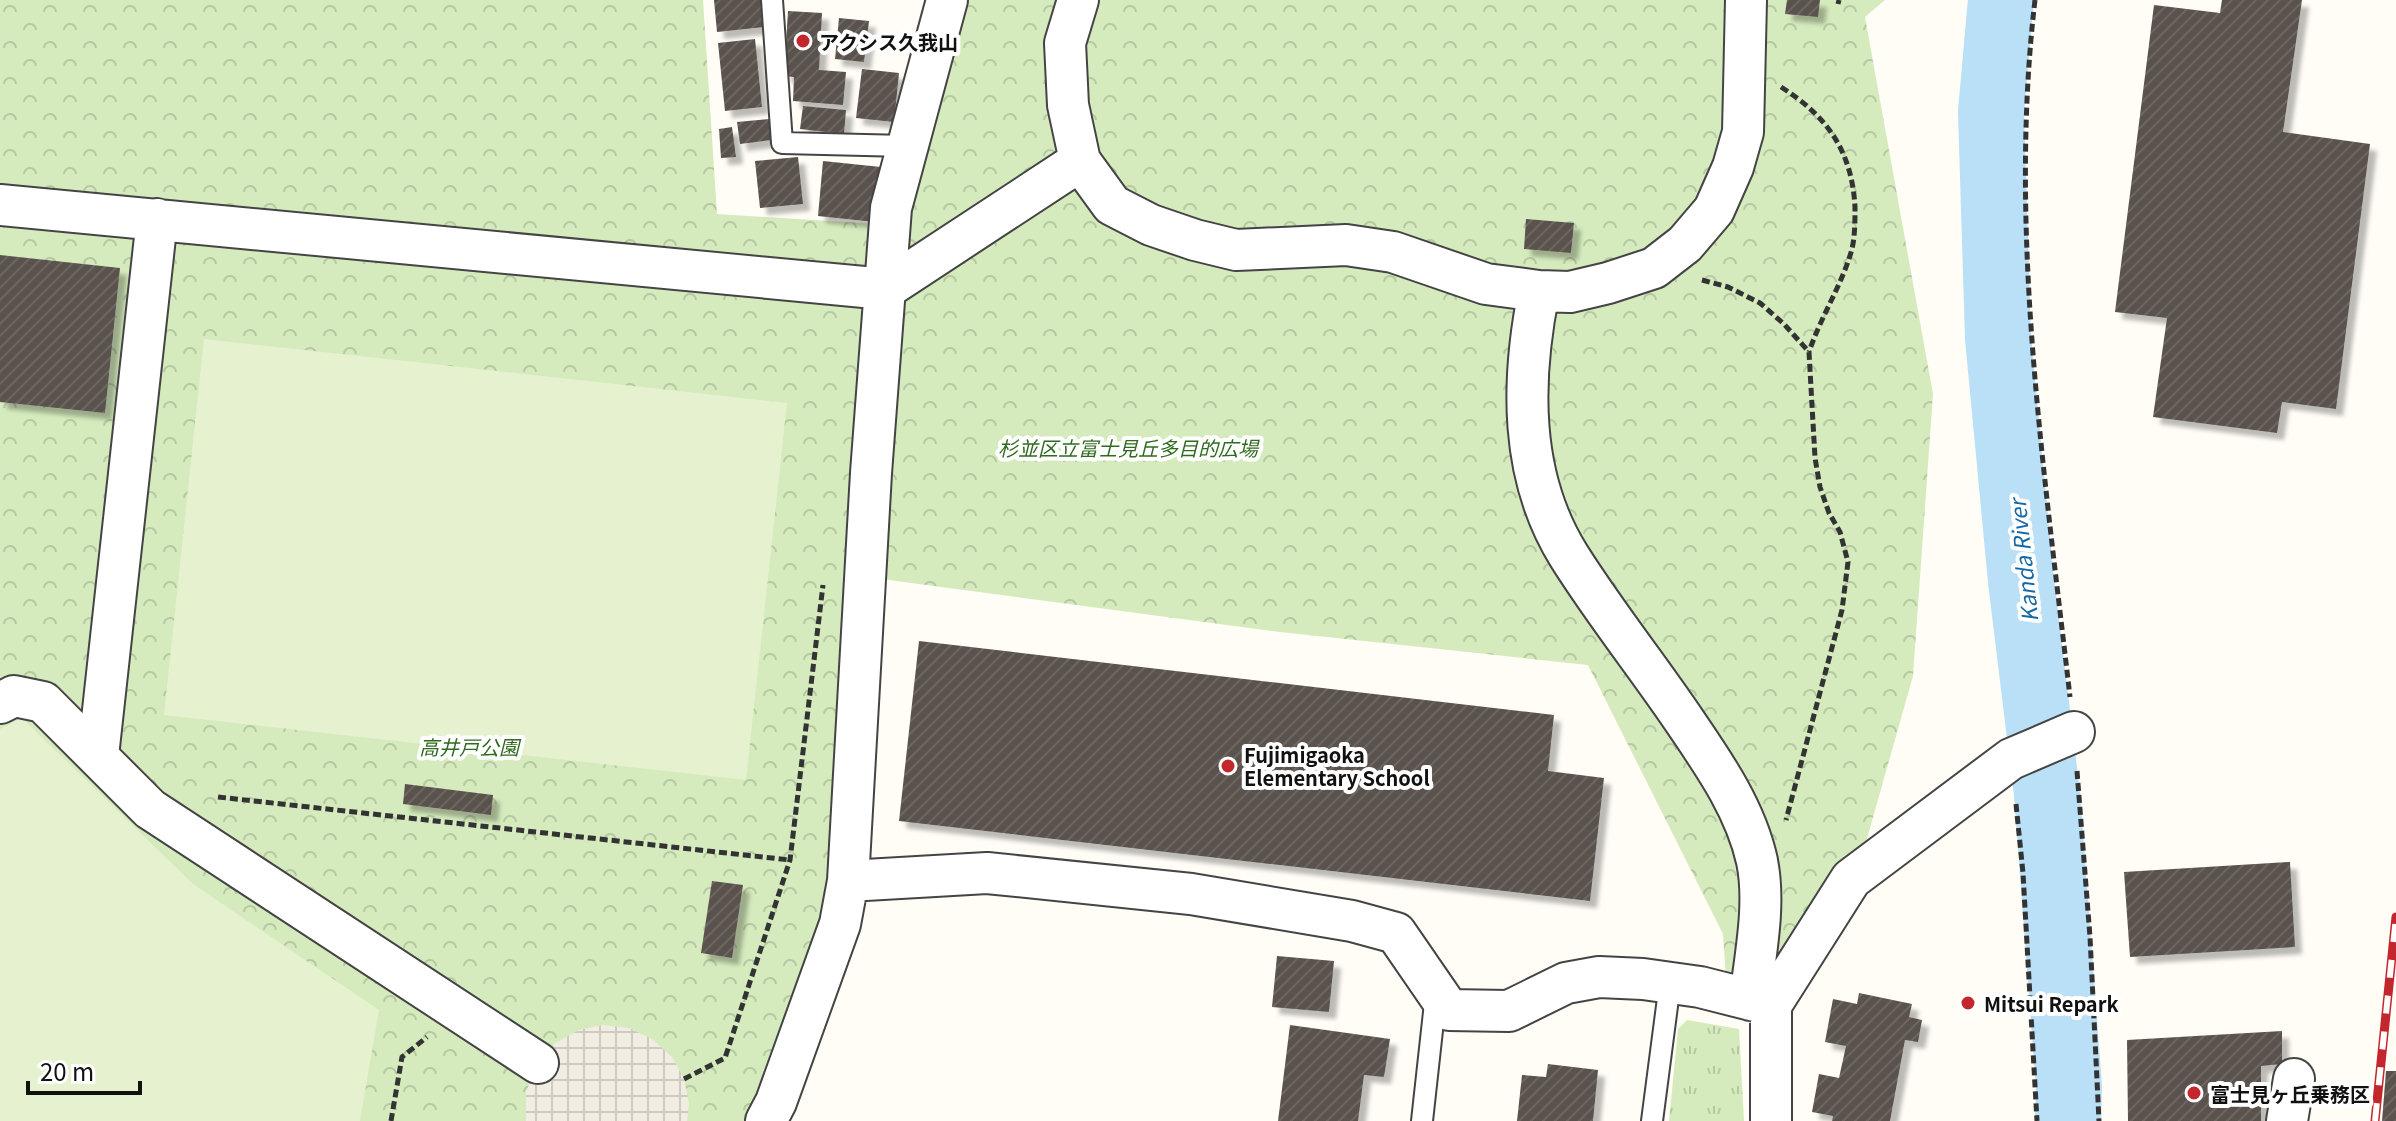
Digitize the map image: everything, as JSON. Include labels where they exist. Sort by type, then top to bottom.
[{"type":"street","points":[[766,1121],[776,1102],[840,924],[848,881],[871,473],[891,208],[947,0]]},
{"type":"street","points":[[1078,0],[1065,43],[1068,105],[1080,161],[1112,205],[1151,225],[1236,250],[1346,245],[1382,250],[1486,284],[1570,292],[1654,268],[1685,244],[1714,210],[1733,167],[1743,132],[1746,0]]},
{"type":"street","points":[[0,205],[885,289],[1080,161]]},
{"type":"street","points":[[98,756],[157,219]]},
{"type":"street","points":[[1539,291],[1529,340],[1525,402],[1532,457],[1548,512],[1568,554],[1663,688],[1734,798],[1757,863],[1760,1003],[1771,1121]]},
{"type":"street","points":[[0,703],[14,696],[43,702],[150,809],[538,1063]]},
{"type":"street","points":[[1760,1003],[1851,879],[2019,756],[2074,734]]},
{"type":"street","points":[[848,881],[987,873],[1191,894],[1352,921],[1396,933],[1449,1010],[1509,1011],[1566,983],[1599,977],[1700,987],[1760,1003]]},
{"type":"street","points":[[2287,1121],[2294,1079]]},
{"type":"lane","points":[[772,0],[782,143],[906,146]]},
{"type":"lane","points":[[1652,1121],[1670,983]]},
{"type":"lane","points":[[1422,1121],[1436,991]]},
{"type":"path","points":[[2035,0],[2027,65],[2024,209],[2040,414],[2074,734],[2090,937],[2099,1121]]},
{"type":"path","points":[[1745,78],[1774,83],[1805,103],[1829,128],[1843,151],[1854,185],[1853,247],[1809,352],[1815,458],[1820,487],[1840,532],[1848,562],[1842,610],[1775,855],[1757,863]]},
{"type":"path","points":[[1654,268],[1728,287],[1760,303],[1809,352]]},
{"type":"path","points":[[684,1079],[725,1058],[790,860],[823,581]]},
{"type":"path","points":[[2019,756],[2037,1121]]},
{"type":"path","points":[[218,797],[790,860]]},
{"type":"path","points":[[391,1121],[402,1057],[458,1010]]},
{"type":"green space","name":"高井戸公園","points":[[0,0],[703,0],[717,214],[878,224],[844,813],[824,915],[753,1121],[0,1121]]},
{"type":"green space","name":"杉並区立富士見丘多目的広場","points":[[958,0],[1885,0],[1865,17],[1933,394],[1913,676],[1866,842],[1839,874],[1773,976],[1726,977],[1723,934],[1588,665],[1280,632],[874,578],[901,202]]},
{"type":"green space","points":[[204,339],[787,403],[746,780],[164,715]]},
{"type":"green space","points":[[22,718],[193,884],[379,1010],[360,1121],[0,1121],[0,729]]},
{"type":"green space","points":[[1687,1020],[1739,1029],[1744,1121],[1669,1121],[1678,1029]]},
{"type":"shaded area","points":[[603,1025],[629,1028],[652,1039],[672,1057],[684,1079],[689,1104],[687,1121],[526,1121],[526,1092],[536,1066],[554,1044],[579,1030]]},
{"type":"building","points":[[714,0],[762,0],[765,27],[717,32]]},
{"type":"building","points":[[1787,0],[1820,0],[1818,17],[1785,14]]},
{"type":"building","points":[[2222,0],[2302,0],[2283,132],[2370,144],[2336,409],[2282,402],[2277,433],[2153,417],[2167,318],[2115,312],[2154,5],[2220,13]]},
{"type":"building","name":"アクシス久我山","points":[[788,11],[822,13],[819,70],[846,72],[843,105],[793,101],[794,77],[784,76]]},
{"type":"building","points":[[839,18],[869,21],[864,62],[835,59]]},
{"type":"building","points":[[755,39],[762,107],[725,111],[718,43]]},
{"type":"building","points":[[862,69],[899,73],[894,122],[856,118]]},
{"type":"building","points":[[803,106],[846,110],[844,134],[800,129]]},
{"type":"building","points":[[769,119],[771,140],[740,144],[737,122]]},
{"type":"building","points":[[732,127],[736,157],[721,158],[719,129]]},
{"type":"building","points":[[798,157],[803,204],[760,208],[755,161]]},
{"type":"building","points":[[823,161],[881,167],[875,222],[818,216]]},
{"type":"building","points":[[1526,219],[1574,223],[1571,253],[1524,249]]},
{"type":"building","points":[[0,255],[120,268],[105,413],[0,402]]},
{"type":"building","points":[[919,641],[1554,715],[1548,771],[1604,778],[1590,901],[899,821]]},
{"type":"building","points":[[405,784],[493,795],[491,815],[403,804]]},
{"type":"building","points":[[2290,862],[2295,947],[2130,957],[2124,872]]},
{"type":"building","points":[[712,881],[743,885],[732,958],[701,953]]},
{"type":"building","points":[[1277,956],[1334,961],[1329,1012],[1272,1007]]},
{"type":"building","points":[[1859,993],[1912,1004],[1909,1017],[1922,1020],[1918,1042],[1905,1040],[1890,1121],[1832,1121],[1833,1116],[1812,1112],[1819,1074],[1839,1078],[1846,1046],[1825,1042],[1833,999],[1857,1004]]},
{"type":"building","points":[[1290,1025],[1390,1039],[1384,1077],[1364,1075],[1358,1121],[1278,1121]]},
{"type":"building","name":"富士見ヶ丘乗務区","points":[[2282,1031],[2282,1064],[2261,1066],[2261,1121],[2128,1121],[2127,1040]]},
{"type":"building","points":[[1548,1064],[1598,1070],[1593,1121],[1517,1121],[1522,1075],[1546,1077]]},
{"type":"building","points":[[2386,1071],[2396,1071],[2396,1121],[2382,1121]]},
{"type":"waterway","name":"Kanda River","points":[[2001,0],[1991,112],[1998,338],[2021,581],[2047,794],[2069,1087],[2068,1121]]},
{"type":"railway","points":[[2375,1121],[2396,917]]},
{"type":"place","name":"アクシス久我山","points":[[803,41]]},
{"type":"place","name":"Fujimigaoka Elementary School","points":[[1228,766]]},
{"type":"place","name":"Mitsui Repark","points":[[1968,1003]]},
{"type":"place","name":"富士見ヶ丘乗務区","points":[[2194,1093]]}]
